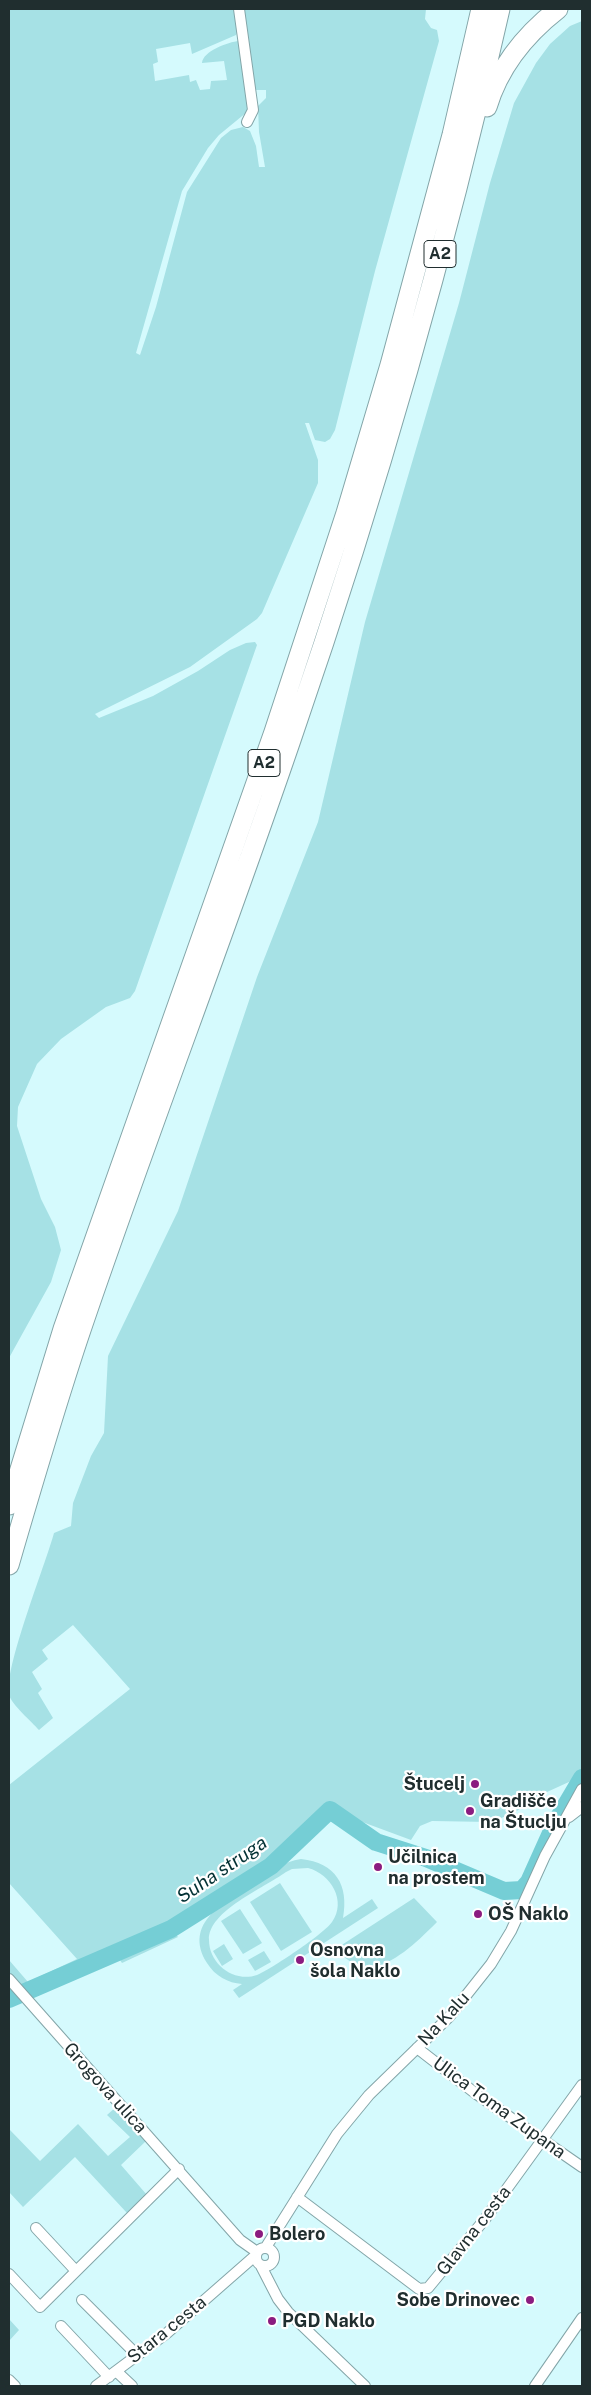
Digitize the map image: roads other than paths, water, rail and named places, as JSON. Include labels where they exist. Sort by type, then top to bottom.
[{"type":"highway","name":"A2","points":[[9,1505],[63,1329],[271,742],[344,522],[390,365],[449,145],[480,9]]},
{"type":"highway","name":"A2","points":[[9,1565],[81,1331],[260,830],[337,603],[410,362],[471,136],[500,9]]},
{"type":"highway","points":[[471,136],[485,116],[500,75],[515,52],[539,24],[558,9]]},
{"type":"street","points":[[239,9],[253,110],[247,122]]},
{"type":"street","name":"Na Kalu","points":[[263,2257],[297,2197],[337,2134],[369,2096],[449,2017],[491,1964],[511,1931],[563,1823],[582,1791]]},
{"type":"street","points":[[563,1823],[574,1811],[582,1807]]},
{"type":"street","name":"Grogova ulica","points":[[11,1982],[94,2077],[179,2169],[240,2240],[263,2257]]},
{"type":"street","name":"Ulica Toma Zupana","points":[[417,2048],[475,2093],[582,2167]]},
{"type":"street","name":"Glavna cesta","points":[[297,2197],[419,2289],[428,2288],[485,2219],[582,2085]]},
{"type":"street","points":[[9,2274],[40,2307],[179,2169]]},
{"type":"street","points":[[36,2228],[76,2271]]},
{"type":"street","points":[[263,2257],[278,2299],[288,2312],[365,2386]]},
{"type":"street","name":"Stara cesta","points":[[96,2386],[167,2333],[238,2273],[246,2261],[263,2257]]},
{"type":"street","points":[[82,2300],[137,2355]]},
{"type":"street","points":[[535,2386],[582,2318]]},
{"type":"street","points":[[61,2326],[112,2374],[132,2386]]},
{"type":"street","points":[[9,2380],[16,2386]]},
{"type":"waterway","name":"Suha struga","points":[[9,1999],[171,1929],[271,1866],[330,1810],[376,1842],[426,1858],[504,1891],[522,1890],[529,1882],[556,1822],[582,1778]]},
{"type":"place","name":"Štucelj","points":[[475,1784]]},
{"type":"place","name":"Gradišče na Štuclju","points":[[470,1811]]},
{"type":"place","name":"Učilnica na prostem","points":[[378,1867]]},
{"type":"place","name":"OŠ Naklo","points":[[478,1914]]},
{"type":"place","name":"Osnovna šola Naklo","points":[[300,1960]]},
{"type":"place","name":"Bolero","points":[[259,2234]]},
{"type":"place","name":"Sobe Drinovec","points":[[530,2300]]},
{"type":"place","name":"PGD Naklo","points":[[272,2321]]}]
